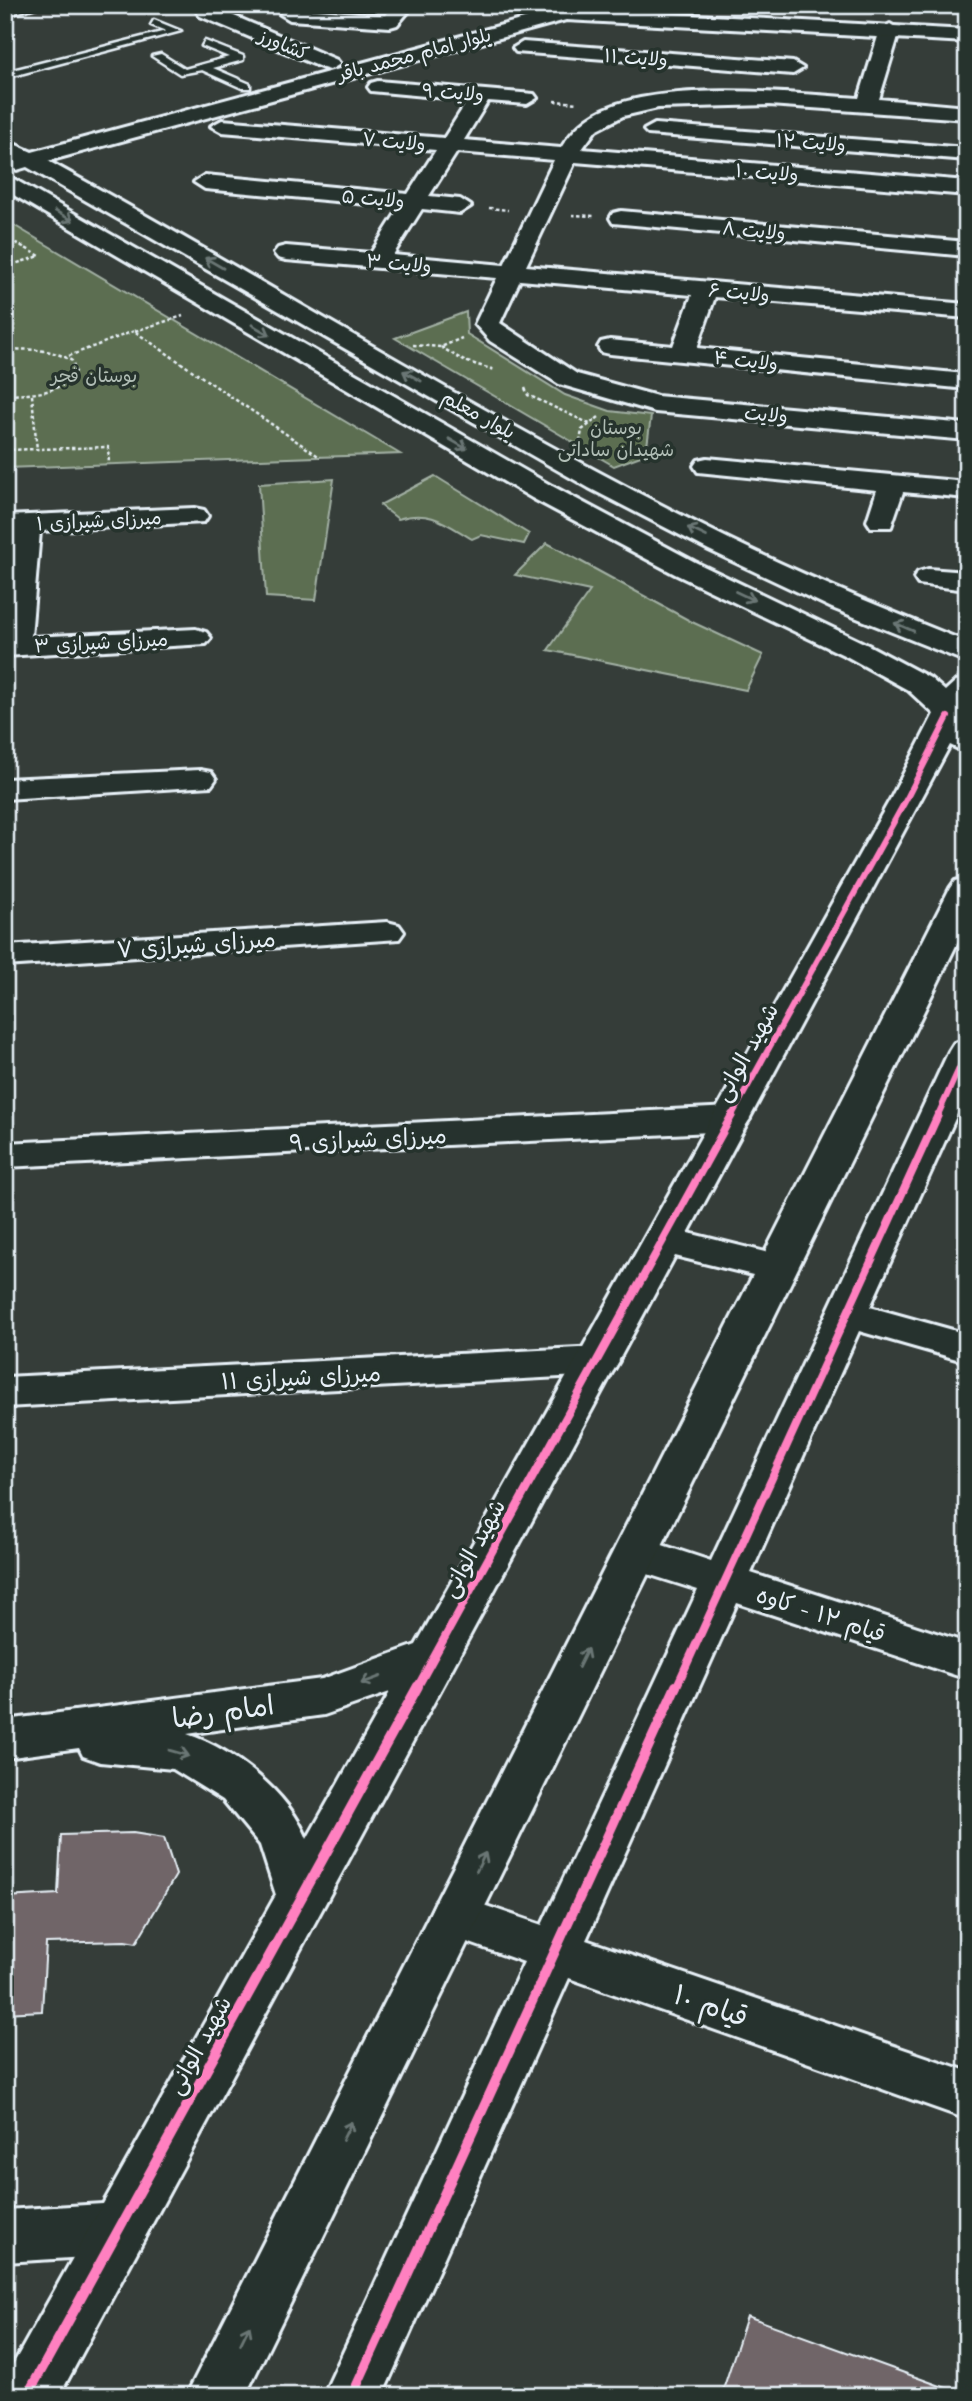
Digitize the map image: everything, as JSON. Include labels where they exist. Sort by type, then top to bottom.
[{"type":"street","name":"کشاورز","points":[[214,5],[207,12],[330,64]]},
{"type":"street","points":[[289,14],[390,21],[405,5]]},
{"type":"street","name":"بلوار امام محمد باقر","points":[[599,5],[862,23],[890,30]]},
{"type":"street","name":"بلوار امام محمد باقر","points":[[11,154],[563,8]]},
{"type":"street","name":"بلوار امام محمد باقر","points":[[11,154],[246,86],[563,8],[856,32],[890,30],[967,36]]},
{"type":"street","points":[[867,105],[890,30]]},
{"type":"street","name":"ولایت ۱۱","points":[[523,48],[793,68]]},
{"type":"street","points":[[736,99],[750,65]]},
{"type":"street","name":"ولایت ۹","points":[[379,87],[527,98]]},
{"type":"street","points":[[378,261],[482,94]]},
{"type":"street","points":[[487,324],[567,157],[590,124],[615,111],[664,100],[736,99],[867,105],[960,113],[943,152],[934,186]]},
{"type":"street","name":"ولایت ۷","points":[[222,126],[567,157]]},
{"type":"street","name":"ولایت ۱۲","points":[[655,130],[967,154]]},
{"type":"street","name":"بلوار معلم","points":[[11,154],[574,467],[729,548],[967,653]]},
{"type":"street","name":"ولایت ۱۰","points":[[567,157],[967,188]]},
{"type":"street","points":[[728,228],[753,171]]},
{"type":"street","name":"بلوار معلم","points":[[5,181],[596,523],[858,651],[919,684],[957,715]]},
{"type":"street","name":"ولایت ۵","points":[[205,182],[460,206]]},
{"type":"street","name":"ولایت ۸","points":[[621,218],[967,249]]},
{"type":"street","points":[[905,306],[919,245]]},
{"type":"street","name":"ولایت ۳","points":[[286,253],[512,272]]},
{"type":"street","name":"ولایت ۶","points":[[512,272],[967,311]]},
{"type":"street","points":[[683,354],[706,289]]},
{"type":"street","name":"ولایت","points":[[487,324],[499,336],[568,379],[642,401],[868,452],[967,432]]},
{"type":"street","name":"ولایت ۴","points":[[610,347],[965,382]]},
{"type":"street","points":[[882,373],[868,452],[892,482],[967,490]]},
{"type":"street","points":[[707,466],[868,452]]},
{"type":"street","points":[[881,521],[892,482]]},
{"type":"street","name":"میرزای شیرازی ۱","points":[[16,523],[194,516]]},
{"type":"street","points":[[10,647],[16,523]]},
{"type":"street","points":[[928,578],[967,581]]},
{"type":"street","name":"میرزای شیرازی ۳","points":[[10,647],[196,638]]},
{"type":"street","name":"شهید الوانی","points":[[27,2396],[908,798],[957,715]]},
{"type":"street","points":[[5,789],[200,779]]},
{"type":"street","points":[[215,2396],[967,888]]},
{"type":"street","name":"میرزای شیرازی ۷","points":[[5,956],[387,932]]},
{"type":"street","points":[[352,2396],[847,1314],[956,1100],[967,1051]]},
{"type":"street","name":"میرزای شیرازی ۹","points":[[5,1155],[731,1119]]},
{"type":"street","points":[[664,1240],[777,1268]]},
{"type":"street","points":[[847,1314],[967,1348]]},
{"type":"street","name":"میرزای شیرازی ۱۱","points":[[5,1392],[598,1361]]},
{"type":"street","name":"قیام ۱۲ - کاوه","points":[[635,1553],[967,1661]]},
{"type":"street","name":"امام رضا","points":[[22,1737],[324,1697],[435,1657]]},
{"type":"street","points":[[22,1737],[183,1751],[240,1786],[282,1836],[302,1898]]},
{"type":"street","name":"قیام ۱۰","points":[[454,1916],[967,2095]]},
{"type":"street","points":[[5,2236],[119,2228]]},
{"type":"lane","points":[[5,13],[38,5]]},
{"type":"lane","points":[[5,75],[176,32],[154,23]]},
{"type":"lane","points":[[157,56],[184,72],[239,58],[205,44]]},
{"type":"lane","points":[[205,68],[246,86]]},
{"type":"path","points":[[460,206],[621,218]]},
{"type":"path","points":[[5,237],[40,256],[5,267]]},
{"type":"path","points":[[69,356],[134,331],[219,305]]},
{"type":"path","points":[[441,347],[487,324]]},
{"type":"path","points":[[134,331],[320,457]]},
{"type":"path","points":[[359,346],[388,343],[441,347],[464,360],[505,374]]},
{"type":"path","points":[[5,350],[41,348],[69,356],[76,363],[77,370],[73,378],[49,391],[5,395]]},
{"type":"path","points":[[523,383],[528,395],[590,424]]},
{"type":"path","points":[[32,394],[37,450]]},
{"type":"path","points":[[574,467],[582,430],[621,407],[642,401]]},
{"type":"path","points":[[5,450],[108,447],[108,464]]},
{"type":"green space","name":"بوستان فجر","points":[[5,220],[400,454],[5,468]]},
{"type":"green space","name":"بوستان شهیدان ساداتی","points":[[466,312],[467,334],[565,395],[610,411],[651,416],[646,454],[614,466],[395,338]]},
{"type":"green space","points":[[435,476],[529,534],[524,544],[481,535],[472,539],[437,519],[428,517],[409,516],[398,519],[380,505]]},
{"type":"green space","points":[[334,479],[316,600],[266,597],[259,484]]},
{"type":"green space","points":[[547,543],[692,622],[763,655],[746,690],[548,650],[590,591],[515,575]]},
{"type":"building","points":[[133,1833],[164,1838],[176,1875],[136,1943],[46,1943],[42,2011],[5,2013],[5,1897],[58,1894],[61,1835]]},
{"type":"building","points":[[747,2316],[957,2392],[956,2396],[721,2396]]},
{"type":"cycle path","points":[[27,2396],[907,798],[948,717]]},
{"type":"cycle path","points":[[352,2396],[967,1051]]}]
